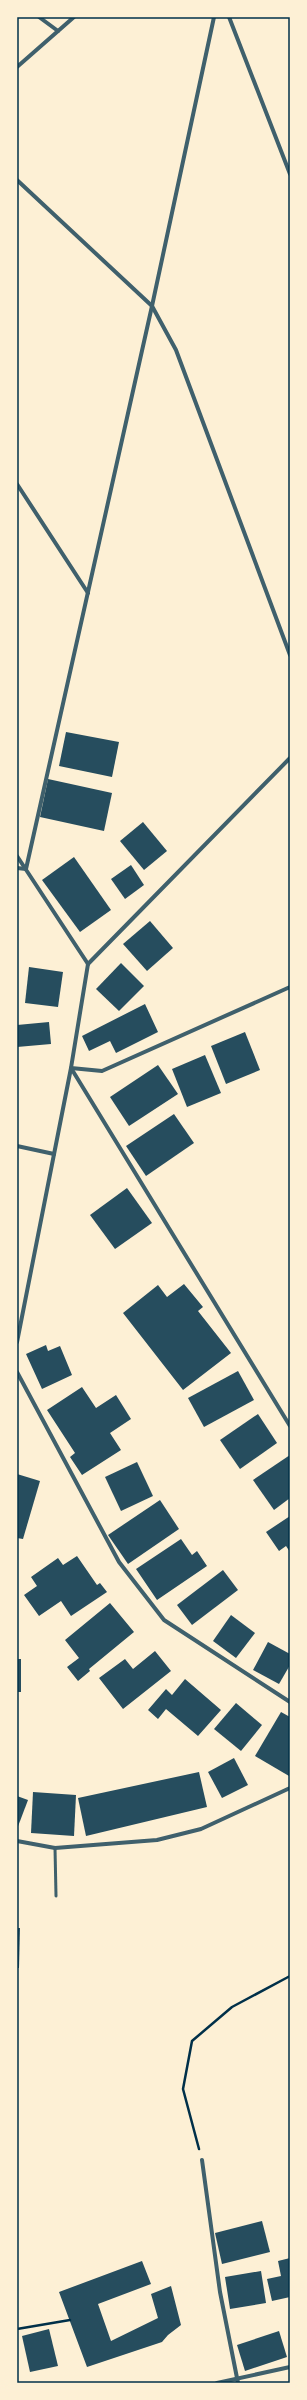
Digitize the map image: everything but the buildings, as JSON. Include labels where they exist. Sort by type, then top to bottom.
[{"type":"street","points":[[39,17],[58,32]]},
{"type":"street","points":[[17,67],[74,17]]},
{"type":"street","points":[[26,869],[152,306],[214,17]]},
{"type":"street","points":[[229,17],[290,174]]},
{"type":"street","points":[[17,180],[152,306],[176,350],[290,655]]},
{"type":"street","points":[[17,484],[88,593]]},
{"type":"street","points":[[17,1342],[71,1068],[88,964],[290,758]]},
{"type":"street","points":[[17,856],[88,964]]},
{"type":"street","points":[[17,868],[26,869]]},
{"type":"street","points":[[71,1068],[102,1071],[290,987]]},
{"type":"street","points":[[71,1068],[290,1426]]},
{"type":"street","points":[[17,1146],[54,1154]]},
{"type":"street","points":[[17,1372],[119,1562],[164,1620],[290,1702]]},
{"type":"street","points":[[17,1841],[55,1848],[157,1840],[201,1829],[290,1788]]},
{"type":"street","points":[[202,2160],[220,2292],[238,2383]]},
{"type":"street","points":[[217,2383],[290,2367]]},
{"type":"lane","points":[[55,1848],[56,1896]]},
{"type":"path","points":[[202,2160],[183,2089],[192,2041],[232,2007],[290,1976]]},
{"type":"path","points":[[17,2329],[70,2320]]}]
